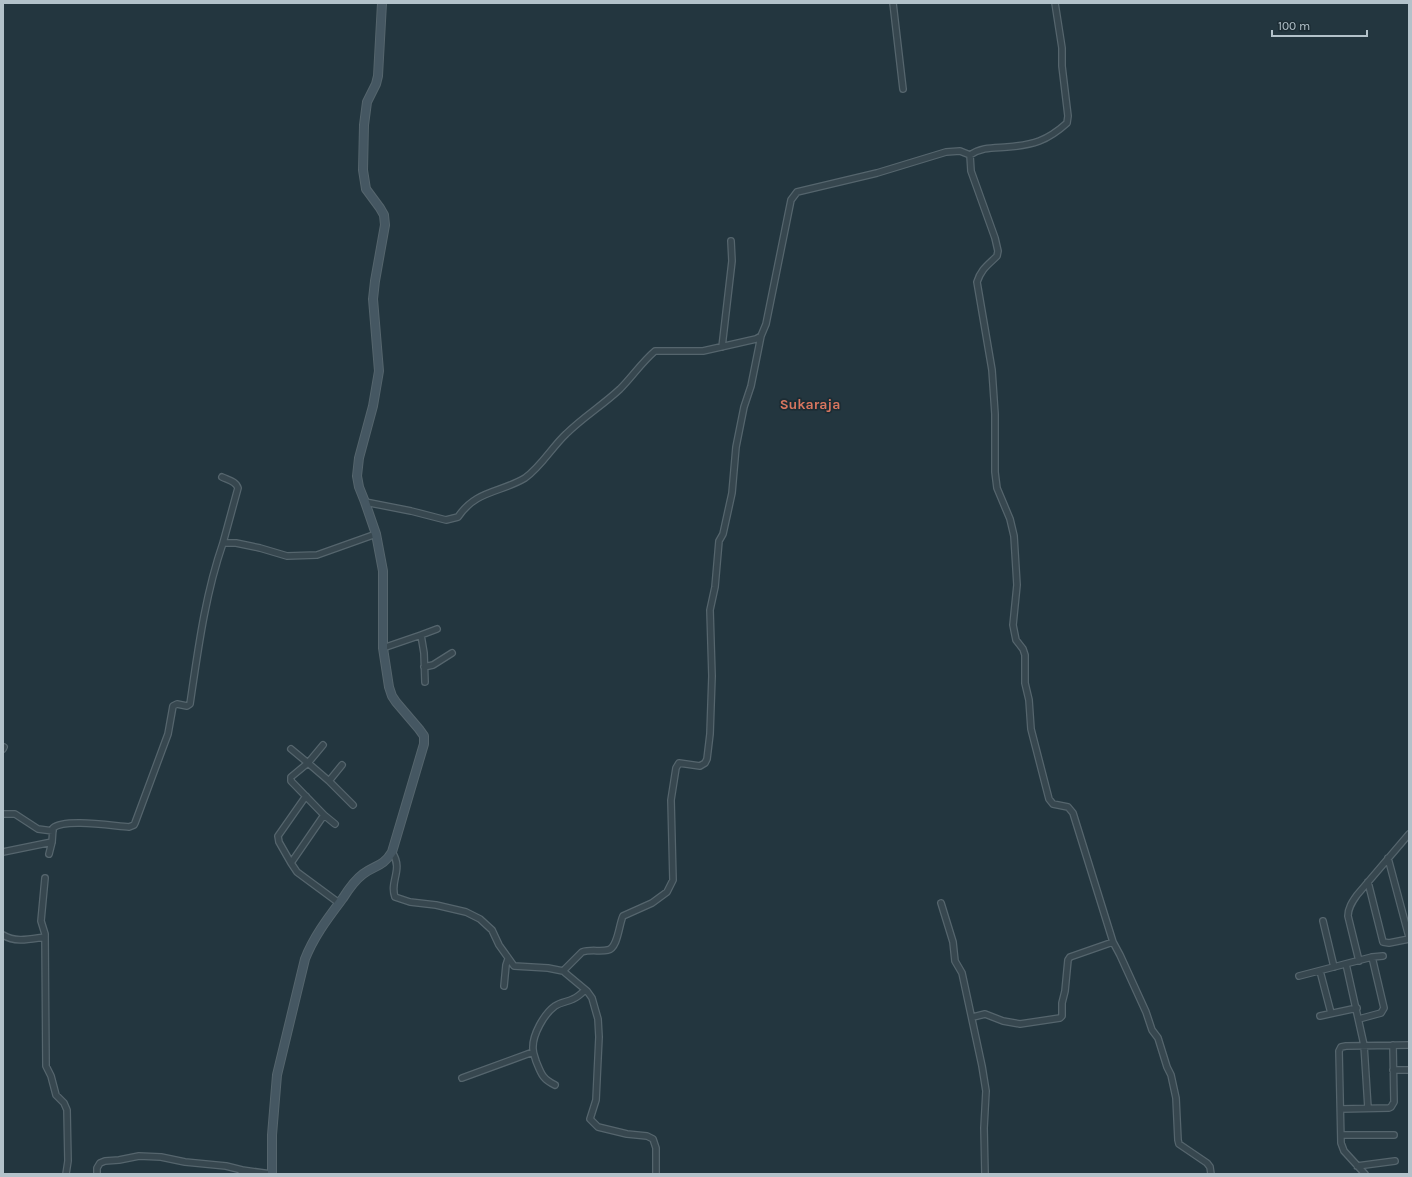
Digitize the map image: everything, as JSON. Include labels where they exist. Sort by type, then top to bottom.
[{"type":"main road","points":[[271,1174],[272,1134],[277,1075],[305,959],[311,944],[328,916],[362,874],[387,860],[392,852],[424,744],[424,736],[420,729],[392,696],[389,687],[384,648],[383,571],[376,534],[359,487],[357,476],[357,468],[377,386],[379,371],[373,300],[375,280],[386,225],[384,215],[366,189],[363,170],[363,156],[364,125],[367,102],[376,84],[378,76],[382,3]]},
{"type":"street","points":[[893,3],[903,89]]},
{"type":"street","points":[[970,155],[977,150],[987,148],[1007,147],[1039,142],[1052,136],[1067,123],[1062,48],[1055,3]]},
{"type":"street","points":[[563,971],[582,952],[586,950],[608,950],[612,948],[615,944],[623,916],[652,903],[671,887],[673,880],[671,800],[676,768],[679,763],[700,766],[705,763],[707,758],[710,734],[712,676],[710,610],[715,587],[719,541],[723,534],[732,493],[736,447],[744,407],[752,386],[761,336],[766,324],[791,200],[797,192],[877,173],[946,152],[960,150],[970,155]]},
{"type":"street","points":[[970,155],[971,171],[998,251],[997,256],[987,264],[978,276],[977,282],[992,370],[995,414],[995,472],[998,488],[1010,519],[1014,536],[1017,586],[1013,625],[1016,640],[1025,655],[1025,683],[1030,704],[1031,729],[1050,802],[1068,807],[1072,813],[1113,942],[1146,1012],[1152,1030],[1158,1038],[1171,1075],[1176,1098],[1179,1144],[1207,1163],[1210,1167],[1211,1174]]},
{"type":"street","points":[[722,347],[732,261],[731,241]]},
{"type":"street","points":[[365,502],[446,520],[458,517],[470,502],[480,496],[527,477],[565,434],[618,390],[655,351],[703,351],[756,339],[761,336]]},
{"type":"street","points":[[49,854],[52,842],[52,831],[57,825],[70,822],[129,827],[134,825],[168,734],[173,706],[177,704],[187,706],[190,704],[204,614],[238,488],[234,482],[222,477]]},
{"type":"street","points":[[223,544],[236,543],[287,556],[317,555],[376,534]]},
{"type":"street","points":[[384,648],[437,629]]},
{"type":"street","points":[[421,635],[424,653],[425,682]]},
{"type":"street","points":[[424,667],[433,665],[452,653]]},
{"type":"street","points":[[322,745],[308,763],[292,775],[291,781],[324,815],[335,824]]},
{"type":"street","points":[[291,749],[329,781],[352,805]]},
{"type":"street","points":[[329,781],[342,765]]},
{"type":"street","points":[[306,796],[278,836],[279,842],[298,872],[339,903]]},
{"type":"street","points":[[3,814],[15,814],[38,830],[52,831]]},
{"type":"street","points":[[291,863],[324,815]]},
{"type":"street","points":[[1359,961],[1348,911],[1354,900],[1368,882],[1409,834]]},
{"type":"street","points":[[3,852],[52,842]]},
{"type":"street","points":[[392,852],[396,859],[396,879],[392,889],[395,897],[410,902],[436,905],[466,912],[480,919],[492,930],[499,945],[514,966],[548,968],[563,971],[586,990],[592,998],[598,1019],[599,1036],[596,1100],[590,1120],[598,1127],[627,1134],[647,1136],[653,1139],[656,1148],[656,1174]]},
{"type":"street","points":[[1368,882],[1383,942],[1389,943],[1409,938],[1388,858]]},
{"type":"street","points":[[45,878],[42,921],[45,931],[46,1066],[51,1076],[56,1095],[64,1103],[67,1110],[68,1161],[66,1174]]},
{"type":"street","points":[[941,903],[953,942],[954,961],[962,973],[982,1066],[986,1091],[984,1128],[985,1174]]},
{"type":"street","points":[[1323,921],[1334,967]]},
{"type":"street","points":[[3,935],[9,939],[16,940],[45,937]]},
{"type":"street","points":[[972,1017],[985,1014],[1003,1021],[1020,1024],[1060,1018],[1062,1016],[1062,1003],[1065,991],[1068,960],[1070,957],[1113,942]]},
{"type":"street","points":[[1299,976],[1383,956]]},
{"type":"street","points":[[1359,1019],[1381,1013],[1384,1008],[1372,958]]},
{"type":"street","points":[[504,986],[508,959]]},
{"type":"street","points":[[1346,964],[1364,1045],[1368,1108]]},
{"type":"street","points":[[1320,971],[1331,1013]]},
{"type":"street","points":[[555,1085],[547,1081],[544,1077],[533,1052],[536,1033],[543,1019],[556,1006],[574,999],[586,990]]},
{"type":"street","points":[[1320,1016],[1357,1008]]},
{"type":"street","points":[[1365,1174],[1344,1151],[1342,1143],[1339,1051],[1341,1048],[1346,1046],[1409,1044]]},
{"type":"street","points":[[1341,1109],[1389,1108],[1393,1105],[1393,1045]]},
{"type":"street","points":[[462,1078],[533,1052]]},
{"type":"street","points":[[1393,1070],[1409,1070]]},
{"type":"street","points":[[1341,1135],[1394,1135]]},
{"type":"street","points":[[97,1174],[97,1168],[100,1163],[139,1156],[162,1157],[185,1162],[226,1166],[242,1172],[271,1174]]},
{"type":"street","points":[[1357,1166],[1395,1161]]},
{"type":"district","name":"Sukaraja","points":[[810,404]]}]
